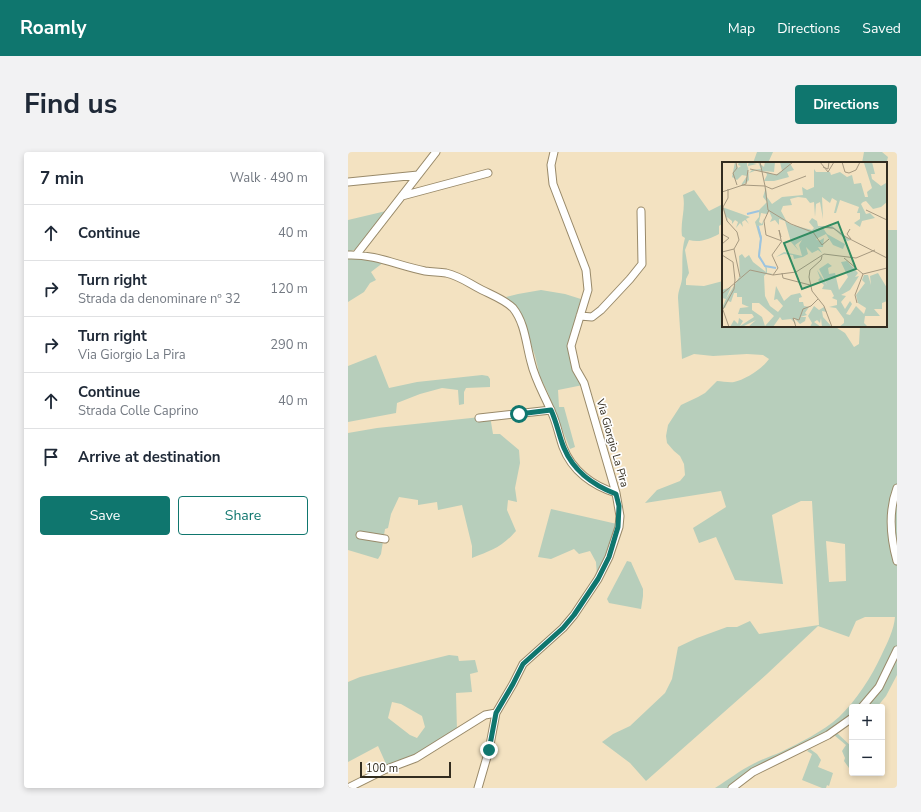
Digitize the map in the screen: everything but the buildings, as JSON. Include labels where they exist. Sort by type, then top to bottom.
[{"type":"street","points":[[356,255],[436,152]]},
{"type":"street","name":"Via Giorgio La Pira","points":[[478,788],[489,750],[496,713],[523,664],[563,628],[584,601],[598,579],[609,557],[618,527],[620,511],[584,383],[576,369],[572,357],[571,346],[588,290],[586,270],[553,184],[551,165],[554,152]]},
{"type":"street","points":[[402,196],[488,173]]},
{"type":"street","points":[[348,182],[418,175]]},
{"type":"street","points":[[580,316],[592,317],[601,310],[642,264],[641,211]]},
{"type":"street","points":[[362,248],[366,256]]},
{"type":"street","points":[[348,255],[366,256],[426,271],[456,276],[466,280],[511,306],[522,324],[535,374],[557,423],[570,461],[578,471],[592,482],[616,494]]},
{"type":"street","points":[[479,418],[551,410]]},
{"type":"street","points":[[897,488],[891,512],[890,528],[897,561]]},
{"type":"street","points":[[360,535],[386,539]]},
{"type":"street","points":[[865,704],[879,687],[897,650]]},
{"type":"street","points":[[348,788],[384,770],[416,758],[485,715],[496,713]]},
{"type":"street","points":[[732,788],[754,772],[828,735],[849,720]]},
{"type":"green space","points":[[757,152],[773,152],[768,162],[753,162]]},
{"type":"green space","points":[[864,152],[882,152],[888,157],[887,161],[884,162],[862,162]]},
{"type":"green space","points":[[694,190],[709,211],[722,204],[722,224],[719,226],[719,234],[701,241],[689,240],[685,250],[689,273],[686,279],[686,285],[704,286],[722,281],[722,327],[836,327],[845,333],[854,347],[859,344],[860,327],[887,327],[887,230],[897,230],[897,675],[886,696],[879,704],[851,704],[863,688],[878,662],[890,636],[895,617],[865,617],[856,621],[849,637],[818,626],[767,674],[646,781],[630,763],[602,742],[613,734],[630,726],[665,693],[672,679],[678,647],[727,627],[737,627],[750,621],[759,634],[819,625],[812,501],[801,501],[772,515],[783,584],[735,580],[716,537],[699,543],[693,528],[726,507],[721,491],[645,503],[657,490],[680,481],[685,475],[684,464],[680,456],[667,443],[666,436],[668,425],[681,405],[705,393],[717,381],[734,382],[748,376],[763,366],[769,359],[763,355],[747,354],[713,356],[694,354],[682,359],[678,293],[682,279],[685,238],[682,236],[684,205],[683,195]],"holes":[[[826,541],[845,544],[846,581],[829,582]]]},
{"type":"green space","points":[[386,211],[357,249],[348,252],[348,220]]},
{"type":"green space","points":[[348,257],[384,262],[371,272],[376,280],[370,283],[364,292],[348,302]]},
{"type":"green space","points":[[541,290],[565,294],[584,300],[569,345],[583,385],[558,390],[559,407],[564,407],[575,447],[570,449],[548,393],[540,377],[535,356],[521,315],[515,305],[506,297]]},
{"type":"green space","points":[[376,355],[389,388],[417,382],[482,375],[488,376],[490,379],[490,387],[466,388],[464,392],[464,404],[459,405],[458,390],[442,388],[420,394],[397,403],[396,413],[348,422],[348,366]]},
{"type":"green space","points":[[490,416],[493,434],[500,434],[519,450],[520,463],[515,488],[517,502],[508,500],[507,510],[516,531],[511,537],[496,548],[472,558],[472,546],[462,505],[438,510],[437,502],[418,505],[418,500],[399,497],[391,514],[388,528],[385,529],[381,554],[378,559],[348,550],[348,433],[377,428]]},
{"type":"green space","points":[[551,509],[617,524],[610,550],[597,575],[596,562],[590,551],[579,554],[574,549],[551,559],[538,557]]},
{"type":"green space","points":[[627,561],[631,562],[643,589],[641,609],[609,603],[607,599]]},
{"type":"green space","points":[[449,655],[458,656],[459,661],[475,660],[478,672],[470,674],[472,692],[456,693],[457,731],[420,753],[387,766],[378,746],[348,762],[348,682],[360,677]],"holes":[[[392,702],[401,704],[422,716],[425,727],[417,738],[410,735],[388,718]]]},
{"type":"green space","points":[[849,706],[849,721],[747,772],[728,788],[715,788],[748,767],[781,752],[818,732]]},
{"type":"green space","points":[[837,733],[849,744],[849,768],[844,761],[845,758],[842,751],[846,745],[834,735]]},
{"type":"green space","points":[[810,749],[817,754],[821,760],[818,767],[833,773],[829,786],[827,785],[826,788],[822,788],[802,780],[812,754],[807,751]]},
{"type":"route","points":[[489,750],[496,713],[523,664],[563,628],[584,601],[598,579],[609,557],[615,541],[620,516],[616,494],[592,482],[578,471],[570,461],[551,410],[519,414]]}]
